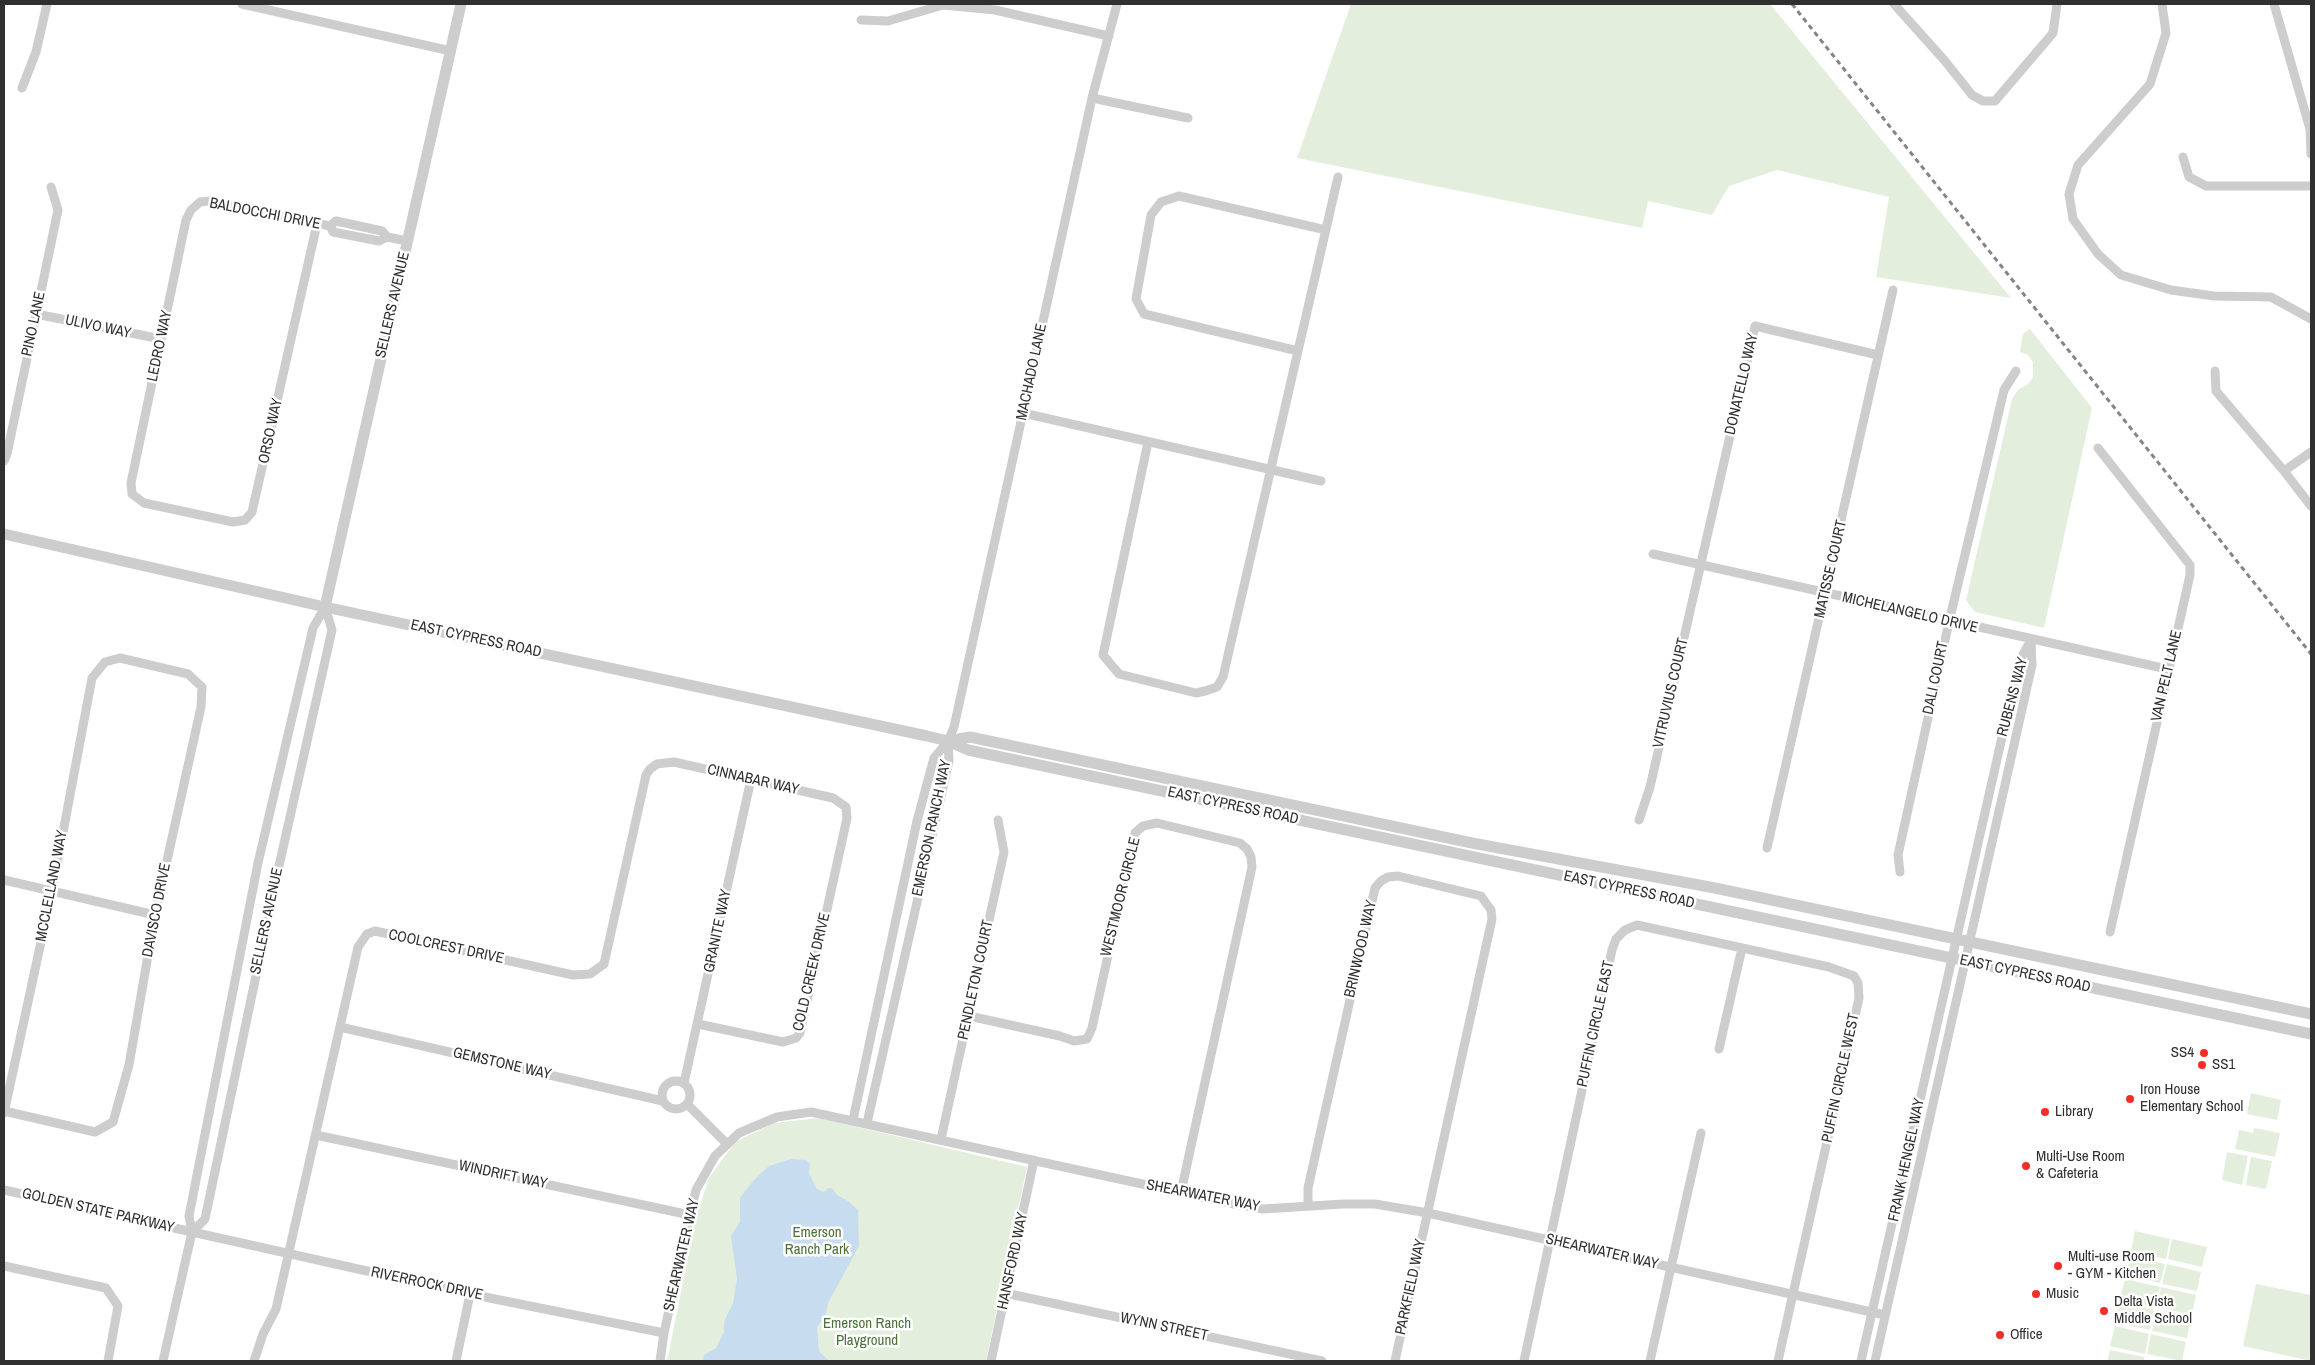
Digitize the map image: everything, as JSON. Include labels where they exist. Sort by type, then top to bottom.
[{"type":"street","points":[[22,88],[36,52],[47,4]]},
{"type":"street","points":[[242,4],[451,51]]},
{"type":"street","name":"SELLERS AVENUE","points":[[163,1361],[192,1232],[189,1216],[258,863],[313,628],[325,607],[462,4]]},
{"type":"street","points":[[861,20],[888,21],[943,4],[995,10],[1109,36]]},
{"type":"street","name":"MACHADO LANE","points":[[948,741],[954,727],[1092,98],[1116,4]]},
{"type":"street","points":[[1894,4],[1945,61],[1972,95],[1983,101],[1995,101],[2053,33],[2057,4]]},
{"type":"street","points":[[2162,4],[2166,32],[2150,84],[2078,165],[2069,194],[2073,219],[2098,254],[2121,275],[2171,290],[2214,296],[2271,297],[2311,319]]},
{"type":"street","points":[[2274,4],[2310,129],[2311,154]]},
{"type":"street","points":[[1092,98],[1188,118]]},
{"type":"street","points":[[2182,157],[2189,177],[2206,186],[2311,186]]},
{"type":"street","points":[[1148,442],[1103,655],[1118,674],[1196,692],[1217,687],[1223,677],[1338,178]]},
{"type":"street","name":"PINO LANE","points":[[4,461],[58,210],[51,187]]},
{"type":"street","points":[[1298,351],[1144,314],[1136,299],[1151,215],[1161,202],[1179,196],[1326,230]]},
{"type":"street","name":"BALDOCCHI DRIVE","points":[[200,202],[210,201],[330,226],[336,222],[382,231],[388,237],[407,241]]},
{"type":"street","name":"LEDRO WAY","points":[[132,494],[131,483],[186,220],[191,210],[200,202]]},
{"type":"street","name":"ORSO WAY","points":[[132,494],[144,503],[233,522],[245,520],[252,512],[317,224]]},
{"type":"street","name":"MATISSE COURT","points":[[1767,848],[1894,290]]},
{"type":"street","name":"ULIVO WAY","points":[[36,314],[161,339]]},
{"type":"street","name":"DONATELLO WAY","points":[[1701,565],[1755,326],[1878,355]]},
{"type":"street","name":"DALI COURT","points":[[1900,872],[1898,854],[1949,622],[2004,390],[2016,371]]},
{"type":"street","points":[[2215,371],[2216,391],[2311,506]]},
{"type":"street","points":[[1023,413],[1320,481]]},
{"type":"street","name":"VAN PELT LANE","points":[[2098,448],[2190,564],[2190,575],[2110,932]]},
{"type":"street","points":[[2284,471],[2311,452]]},
{"type":"street","name":"EAST CYPRESS ROAD","points":[[4,534],[325,607],[948,741],[978,752],[2311,1034]]},
{"type":"street","name":"MICHELANGELO DRIVE","points":[[1653,554],[1949,622],[2168,669]]},
{"type":"street","name":"VITRUVIUS COURT","points":[[1639,820],[1650,787],[1701,565]]},
{"type":"street","name":"SELLERS AVENUE","points":[[192,1232],[205,1219],[277,873],[332,630],[325,607]]},
{"type":"street","name":"RUBENS WAY","points":[[1962,940],[2032,665],[2031,640]]},
{"type":"street","name":"DAVISCO DRIVE","points":[[4,1112],[95,1132],[113,1122],[129,1065],[155,914],[201,707],[202,687],[188,674],[120,658],[105,662]]},
{"type":"street","name":"MCCLELLAND WAY","points":[[4,1112],[52,891],[55,866],[92,678],[105,662]]},
{"type":"street","name":"EAST CYPRESS ROAD","points":[[948,741],[970,737],[1472,843],[1715,888],[2311,1014]]},
{"type":"street","name":"EMERSON RANCH WAY","points":[[853,1120],[917,821],[934,758],[948,741]]},
{"type":"street","name":"EMERSON RANCH WAY","points":[[867,1123],[948,761],[948,741]]},
{"type":"street","name":"CINNABAR WAY","points":[[657,764],[674,762],[751,779],[832,798],[846,807]]},
{"type":"street","name":"COOLCREST DRIVE","points":[[254,1361],[263,1334],[276,1309],[290,1254],[360,941],[367,934],[375,932],[573,975],[590,974],[598,970],[604,964],[646,775],[650,768],[657,764]]},
{"type":"street","name":"GRANITE WAY","points":[[684,1083],[751,779]]},
{"type":"street","name":"COLD CREEK DRIVE","points":[[698,1024],[783,1042],[796,1038],[800,1033],[847,818],[846,807]]},
{"type":"street","name":"PENDLETON COURT","points":[[941,1139],[1004,852],[998,820]]},
{"type":"street","name":"WESTMOOR CIRCLE","points":[[969,1016],[1060,1036],[1074,1041],[1087,1038],[1092,1028],[1135,833],[1143,826],[1157,824],[1240,843],[1252,857],[1252,867],[1181,1192]]},
{"type":"street","name":"BRINWOOD WAY","points":[[1308,1205],[1308,1188],[1372,896],[1381,881],[1388,877],[1398,876],[1472,892],[1481,896],[1491,910],[1492,919],[1428,1213]]},
{"type":"street","points":[[4,880],[155,914]]},
{"type":"street","name":"PUFFIN CIRCLE EAST","points":[[1524,1361],[1616,939],[1625,930],[1637,925],[1742,948]]},
{"type":"street","points":[[1952,958],[1962,940]]},
{"type":"street","points":[[1962,940],[1965,961]]},
{"type":"street","points":[[1719,1049],[1742,948]]},
{"type":"street","name":"PUFFIN CIRCLE WEST","points":[[1742,948],[1846,971],[1854,976],[1858,983],[1859,998],[1778,1361]]},
{"type":"street","name":"FRANK HENGEL WAY","points":[[1861,1361],[1866,1332],[1873,1312],[1952,958]]},
{"type":"street","name":"FRANK HENGEL WAY","points":[[1875,1361],[1965,961]]},
{"type":"street","name":"GEMSTONE WAY","points":[[340,1027],[663,1101]]},
{"type":"street","points":[[675,1081],[684,1083],[690,1096],[687,1104],[683,1108],[674,1109],[663,1101],[662,1092],[667,1084],[675,1081]]},
{"type":"street","points":[[687,1104],[727,1144]]},
{"type":"street","name":"SHEARWATER WAY","points":[[660,1361],[664,1333],[696,1190],[715,1156],[739,1133],[776,1117],[811,1112],[1263,1209],[1308,1205],[1375,1204],[1428,1213],[1794,1293],[1885,1315]]},
{"type":"street","points":[[1650,1361],[1701,1133]]},
{"type":"street","name":"WINDRIFT WAY","points":[[316,1135],[690,1215]]},
{"type":"street","name":"HANSFORD WAY","points":[[990,1361],[1034,1160]]},
{"type":"street","name":"GOLDEN STATE PARKWAY","points":[[4,1190],[192,1232]]},
{"type":"street","name":"PARKFIELD WAY","points":[[1395,1361],[1428,1213]]},
{"type":"street","name":"RIVERROCK DRIVE","points":[[192,1232],[470,1294],[664,1333]]},
{"type":"street","points":[[4,1266],[106,1288],[118,1306],[108,1361]]},
{"type":"street","name":"WYNN STREET","points":[[1006,1293],[1322,1361]]},
{"type":"street","points":[[456,1361],[470,1294]]},
{"type":"green space","points":[[1351,4],[1770,4],[2011,298],[1876,277],[1889,197],[1777,170],[1729,186],[1712,215],[1648,201],[1642,228],[1297,158]]},
{"type":"green space","points":[[2030,329],[2092,408],[2044,628],[1975,612],[1966,600],[2012,399],[2018,390],[2028,384],[2033,378],[2033,362],[2028,355],[2020,352],[2023,334]]},
{"type":"green space","points":[[2251,1093],[2281,1100],[2277,1120],[2247,1114]]},
{"type":"green space","name":"Emerson Ranch Park","points":[[819,1118],[1027,1167],[986,1361],[667,1361],[696,1218],[709,1178],[735,1142],[774,1123]]},
{"type":"green space","points":[[2254,1128],[2280,1133],[2275,1157],[2235,1149],[2239,1130],[2253,1133]]},
{"type":"green space","points":[[2227,1152],[2248,1156],[2242,1185],[2222,1180]]},
{"type":"green space","points":[[2251,1157],[2272,1161],[2266,1189],[2246,1185]]},
{"type":"green space","points":[[2135,1231],[2170,1239],[2166,1259],[2131,1251]]},
{"type":"green space","points":[[2172,1239],[2207,1247],[2202,1267],[2168,1259]]},
{"type":"green space","points":[[2130,1256],[2165,1264],[2160,1283],[2126,1276]]},
{"type":"green space","points":[[2167,1264],[2201,1272],[2197,1291],[2162,1284]]},
{"type":"green space","points":[[2125,1279],[2160,1287],[2155,1307],[2120,1299]]},
{"type":"green space","points":[[2256,1284],[2311,1295],[2311,1361],[2243,1346]]},
{"type":"green space","points":[[2161,1287],[2196,1295],[2192,1315],[2157,1307]]},
{"type":"green space","points":[[2120,1303],[2154,1310],[2150,1330],[2115,1323]]},
{"type":"green space","points":[[2156,1311],[2191,1318],[2187,1338],[2152,1331]]},
{"type":"green space","points":[[2115,1326],[2149,1334],[2145,1354],[2110,1346]]},
{"type":"green space","points":[[2151,1334],[2186,1342],[2182,1361],[2147,1354]]},
{"type":"green space","points":[[2110,1350],[2144,1357],[2144,1361],[2107,1361]]},
{"type":"water","points":[[791,1159],[806,1160],[810,1164],[809,1174],[817,1189],[823,1192],[832,1188],[837,1195],[848,1201],[858,1210],[859,1246],[828,1303],[825,1317],[817,1327],[819,1351],[829,1361],[703,1361],[704,1355],[716,1348],[724,1332],[724,1322],[733,1303],[737,1279],[731,1236],[740,1222],[740,1198],[754,1180],[769,1166]]},
{"type":"railway","points":[[1792,4],[2311,654]]},
{"type":"place","name":"SS4","points":[[2204,1053]]},
{"type":"place","name":"SS1","points":[[2202,1065]]},
{"type":"place","name":"Iron House Elementary School","points":[[2130,1099]]},
{"type":"place","name":"Library","points":[[2045,1112]]},
{"type":"place","name":"Multi-Use Room & Cafeteria","points":[[2026,1166]]},
{"type":"place","name":"Multi-use Room - GYM - Kitchen","points":[[2058,1266]]},
{"type":"place","name":"Music","points":[[2036,1294]]},
{"type":"place","name":"Delta Vista Middle School","points":[[2104,1311]]},
{"type":"place","name":"Office","points":[[2000,1335]]},
{"type":"park label","name":"Emerson Ranch Playground","points":[[867,1332]]}]
